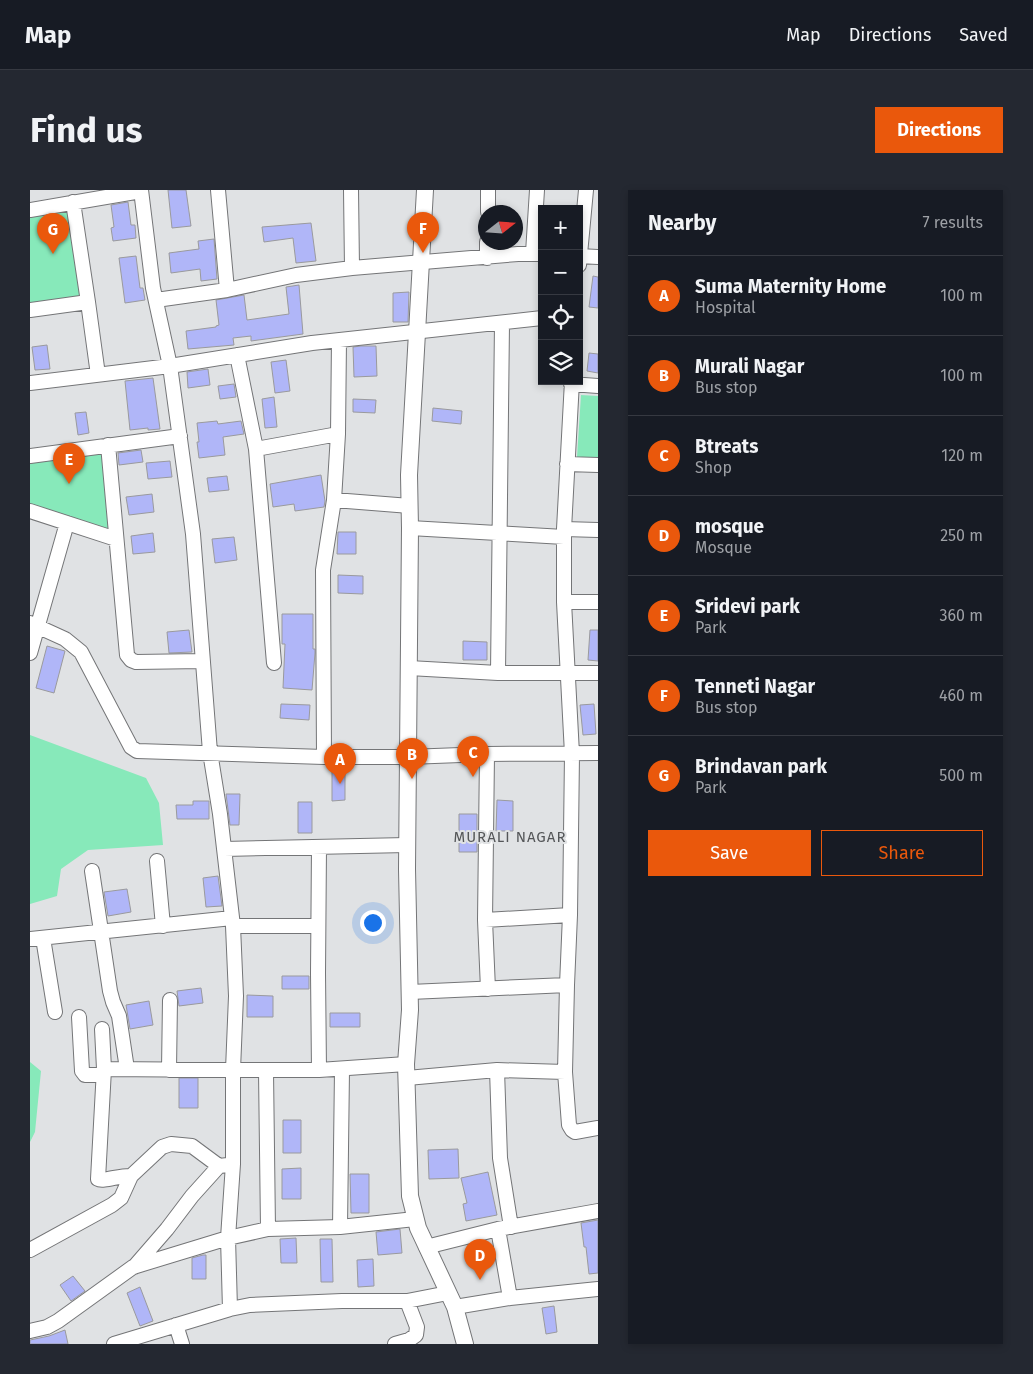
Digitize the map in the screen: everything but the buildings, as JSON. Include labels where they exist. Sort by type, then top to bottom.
[{"type":"main road","points":[[425,190],[409,475],[407,846],[410,992],[406,1071],[410,1196],[415,1218],[426,1247],[452,1300],[466,1344]]},
{"type":"street","points":[[218,190],[227,290]]},
{"type":"street","points":[[351,190],[352,268]]},
{"type":"street","points":[[488,190],[488,205]]},
{"type":"street","points":[[156,300],[227,290],[296,275],[352,268],[538,254],[537,190]]},
{"type":"street","points":[[581,250],[586,190]]},
{"type":"street","points":[[30,210],[141,191],[156,300],[170,366],[193,534],[210,752],[224,848],[232,922],[236,996],[226,1165],[230,1309]]},
{"type":"street","points":[[73,202],[98,374]]},
{"type":"street","points":[[487,258],[488,250]]},
{"type":"street","points":[[583,258],[598,256]]},
{"type":"street","points":[[30,310],[88,302]]},
{"type":"street","points":[[30,383],[170,366],[312,343],[538,318]]},
{"type":"street","points":[[498,673],[502,323]]},
{"type":"street","points":[[324,756],[323,570],[334,500],[338,434],[339,340]]},
{"type":"street","points":[[237,355],[256,448],[274,663]]},
{"type":"street","points":[[583,384],[598,386]]},
{"type":"street","points":[[572,385],[564,533],[564,602],[572,754],[570,915],[564,1072],[569,1125],[572,1130],[575,1132],[598,1128]]},
{"type":"street","points":[[256,448],[338,434]]},
{"type":"street","points":[[30,456],[180,436]]},
{"type":"street","points":[[108,445],[127,655],[130,660],[136,662],[202,661]]},
{"type":"street","points":[[567,464],[598,465]]},
{"type":"street","points":[[334,500],[410,506]]},
{"type":"street","points":[[30,511],[116,539]]},
{"type":"street","points":[[30,653],[34,625],[67,523]]},
{"type":"street","points":[[410,528],[500,534],[564,533],[598,530]]},
{"type":"street","points":[[564,602],[598,602]]},
{"type":"street","points":[[34,625],[65,639],[81,652],[131,747],[137,750],[408,757],[598,753]]},
{"type":"street","points":[[409,668],[498,673],[598,673]]},
{"type":"street","points":[[487,754],[485,920],[488,989]]},
{"type":"street","points":[[224,848],[407,846]]},
{"type":"street","points":[[319,847],[319,1070]]},
{"type":"street","points":[[157,862],[163,926]]},
{"type":"street","points":[[92,871],[110,991],[120,1016],[127,1069]]},
{"type":"street","points":[[485,920],[570,915]]},
{"type":"street","points":[[55,1012],[37,939],[163,926],[232,922],[318,926]]},
{"type":"street","points":[[410,992],[567,985]]},
{"type":"street","points":[[169,1070],[170,1000]]},
{"type":"street","points":[[79,1018],[82,1071],[85,1075],[127,1069],[266,1071],[497,1070],[564,1072]]},
{"type":"street","points":[[102,1029],[103,1072],[98,1179],[103,1181],[118,1176],[131,1176]]},
{"type":"street","points":[[340,1228],[342,1070]]},
{"type":"street","points":[[497,1070],[500,1158],[510,1298]]},
{"type":"street","points":[[266,1071],[268,1229]]},
{"type":"street","points":[[30,1250],[112,1205],[121,1198],[131,1176],[162,1147],[171,1144],[192,1146],[226,1165]]},
{"type":"street","points":[[30,1331],[46,1327],[58,1321],[133,1267],[167,1229],[192,1196],[226,1165]]},
{"type":"street","points":[[426,1247],[504,1228],[598,1211]]},
{"type":"street","points":[[133,1267],[228,1238],[268,1229],[340,1228],[415,1218]]},
{"type":"street","points":[[114,1344],[230,1309],[250,1305],[342,1301],[510,1298],[598,1289]]},
{"type":"street","points":[[395,1344],[416,1336],[417,1327],[407,1301]]},
{"type":"street","points":[[176,1325],[182,1344]]},
{"type":"green space","points":[[69,206],[83,296],[30,304],[30,212]]},
{"type":"green space","points":[[581,395],[598,396],[598,458],[577,457]]},
{"type":"green space","points":[[104,449],[113,531],[30,507],[30,460]]},
{"type":"green space","points":[[30,735],[146,778],[159,803],[163,845],[88,850],[61,869],[57,896],[30,904]]},
{"type":"green space","points":[[30,1062],[41,1071],[35,1132],[30,1142]]},
{"type":"place","name":"Tenneti Nagar","points":[[423,253]]},
{"type":"place","name":"Brindavan park","points":[[53,254]]},
{"type":"place","name":"Sridevi park","points":[[69,484]]},
{"type":"place","name":"Btreats","points":[[473,777]]},
{"type":"place","name":"Murali Nagar","points":[[412,779]]},
{"type":"place","name":"Suma Maternity Home","points":[[340,784]]},
{"type":"place","name":"mosque","points":[[480,1280]]},
{"type":"district","name":"MURALI NAGAR","points":[[510,837]]}]
